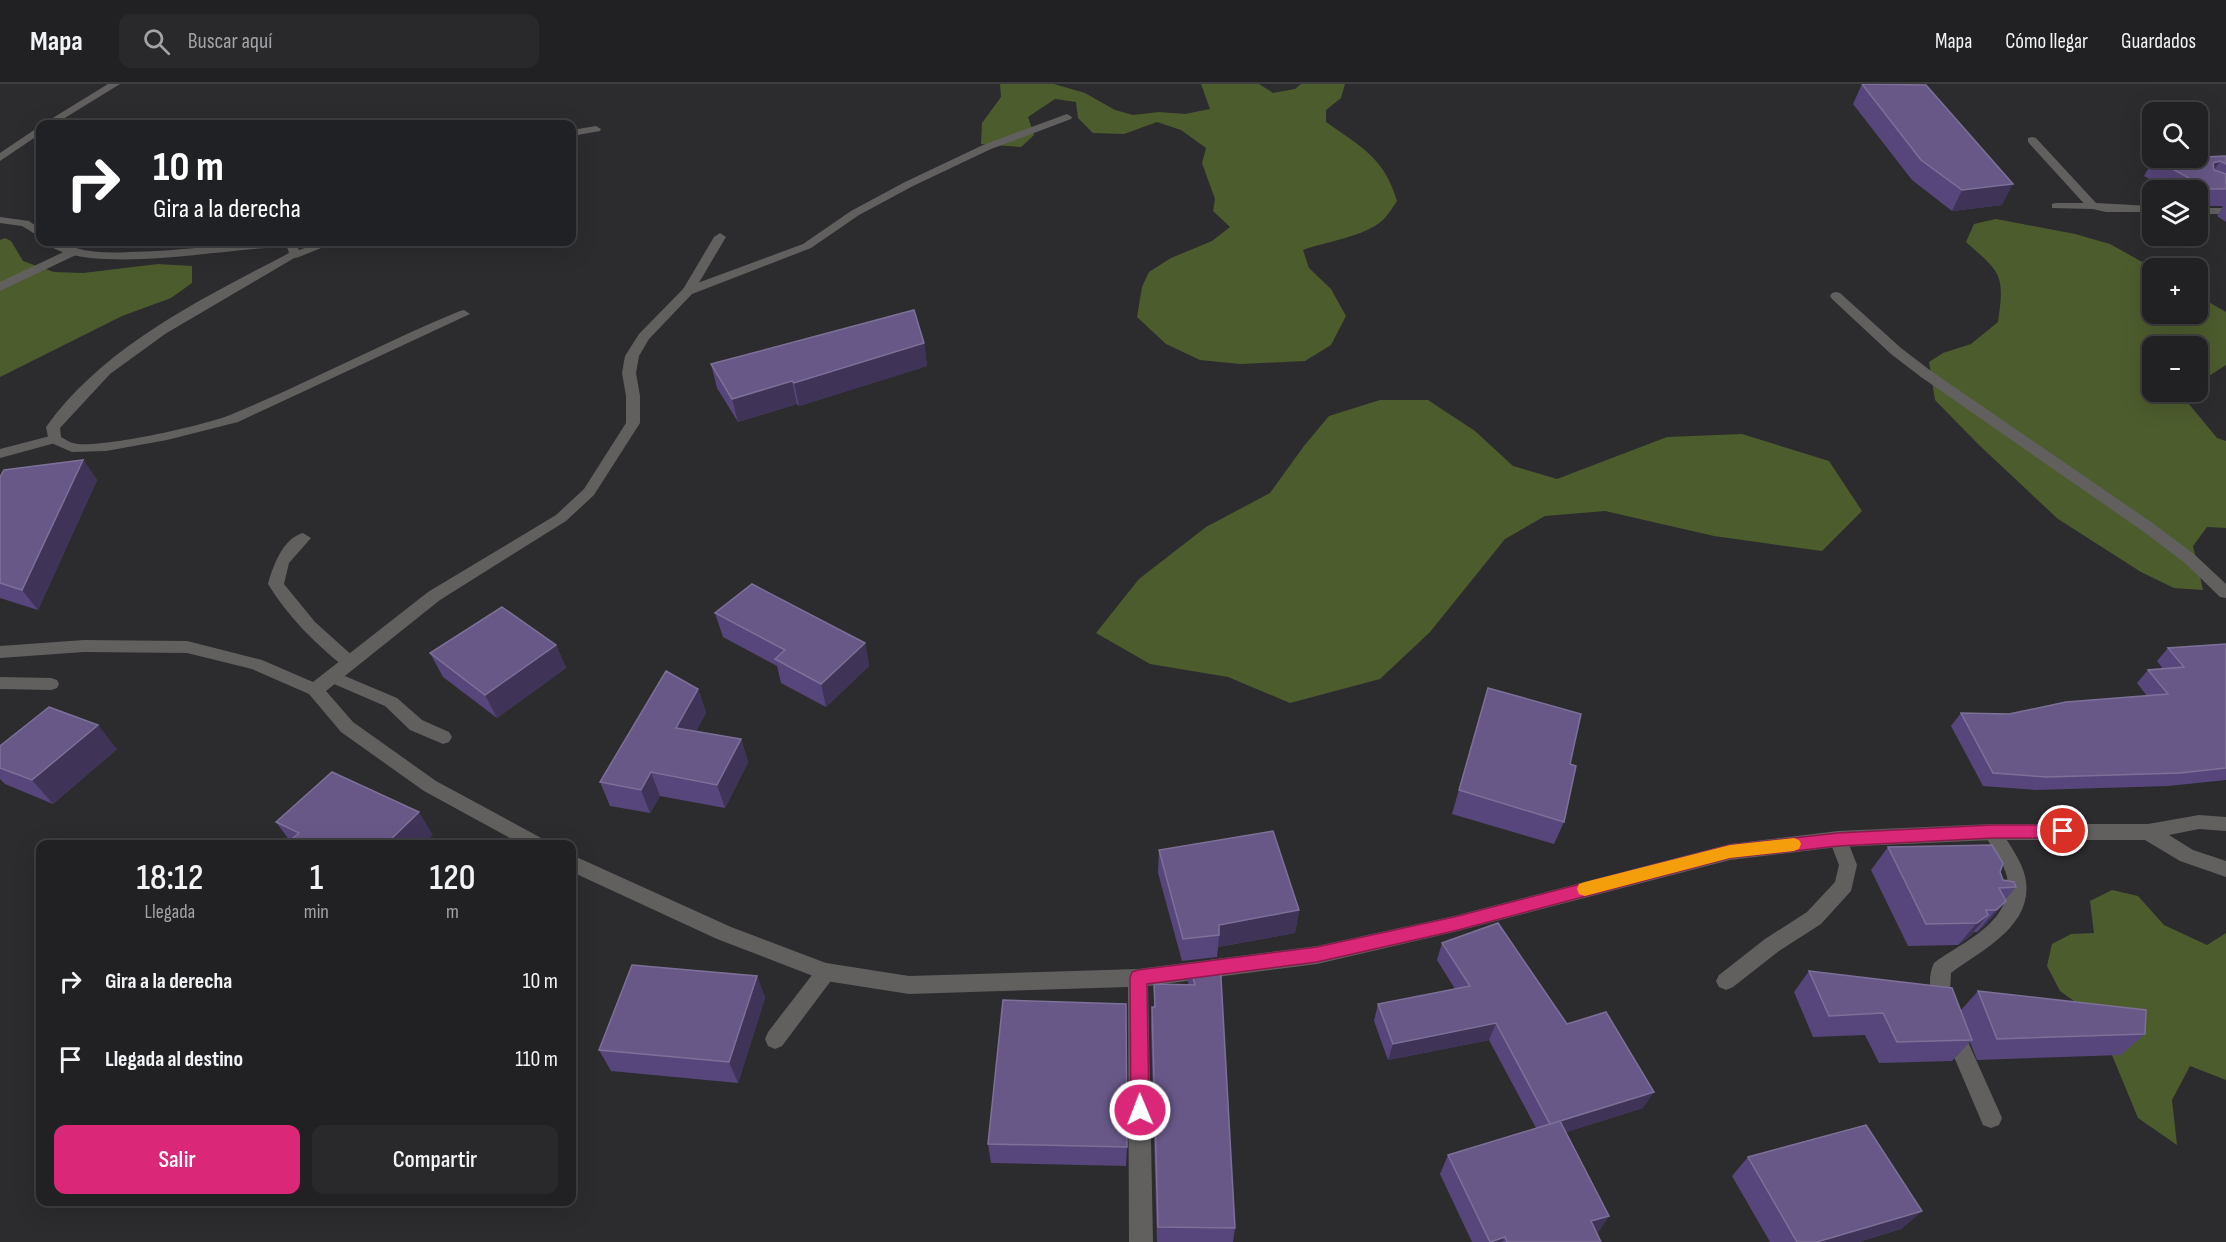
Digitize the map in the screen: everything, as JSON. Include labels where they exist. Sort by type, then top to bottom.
[{"type":"street","points":[[55,120],[115,84]]},
{"type":"street","points":[[688,291],[807,246],[855,213],[909,184],[987,147],[1067,117]]},
{"type":"street","points":[[576,133],[596,129]]},
{"type":"street","points":[[0,158],[36,132]]},
{"type":"street","points":[[2032,140],[2092,206]]},
{"type":"street","points":[[2056,206],[2092,206],[2142,212]]},
{"type":"street","points":[[2208,211],[2226,211]]},
{"type":"street","points":[[0,220],[25,223],[36,231]]},
{"type":"street","points":[[315,690],[434,596],[561,518],[590,492],[633,423],[633,396],[629,373],[632,356],[644,337],[688,291],[720,237]]},
{"type":"street","points":[[0,287],[64,246],[130,255],[227,246]]},
{"type":"street","points":[[292,246],[295,254]]},
{"type":"street","points":[[54,439],[53,427],[105,371],[160,331],[210,300],[295,254],[318,246]]},
{"type":"street","points":[[1836,296],[1896,351],[1926,374],[2149,528],[2190,559],[2226,593]]},
{"type":"street","points":[[0,454],[54,439],[72,448],[106,447],[166,436],[233,419],[402,339],[464,314]]},
{"type":"street","points":[[303,538],[282,561],[276,584],[297,614],[318,636],[350,662]]},
{"type":"street","points":[[0,652],[84,646],[187,647],[256,664],[315,690],[347,727],[430,786],[529,840]]},
{"type":"street","points":[[333,677],[391,702],[416,725],[443,737]]},
{"type":"street","points":[[0,683],[51,684]]},
{"type":"street","points":[[576,865],[626,891],[724,933],[826,972],[909,984],[1138,978],[1317,954],[1454,924],[1730,852],[1838,839],[1978,845],[1992,832],[2148,832],[2199,822],[2226,824]]},
{"type":"street","points":[[1991,1118],[1952,1029],[1940,991],[1941,969],[1999,928],[2015,908],[2016,875],[1992,832]]},
{"type":"street","points":[[2148,832],[2187,856],[2226,869]]},
{"type":"street","points":[[1726,981],[1772,945],[1814,918],[1844,885],[1848,866],[1838,839]]},
{"type":"street","points":[[1978,845],[1995,870],[1997,878]]},
{"type":"street","points":[[775,1039],[826,972]]},
{"type":"street","points":[[1138,978],[1142,1242]]},
{"type":"green space","points":[[1000,84],[1054,84],[1085,93],[1115,110],[1133,115],[1159,112],[1185,114],[1210,109],[1201,84],[1259,84],[1273,93],[1295,89],[1301,84],[1345,84],[1341,98],[1326,110],[1326,122],[1370,154],[1392,186],[1397,201],[1383,220],[1366,231],[1303,250],[1309,268],[1331,289],[1346,316],[1331,345],[1305,361],[1241,364],[1200,360],[1166,344],[1137,317],[1142,287],[1149,272],[1171,258],[1212,241],[1230,227],[1213,211],[1215,199],[1202,163],[1206,148],[1181,130],[1157,122],[1124,134],[1093,133],[1078,118],[1076,102],[1055,99],[1028,117],[1034,135],[1021,147],[981,144],[982,123],[1001,97]]},
{"type":"green space","points":[[1996,219],[2075,234],[2110,244],[2142,262],[2142,324],[2208,324],[2208,302],[2226,312],[2226,365],[2208,377],[2208,336],[2142,336],[2142,402],[2190,402],[2217,438],[2226,441],[2226,528],[2207,527],[2193,546],[2203,590],[2174,588],[2141,572],[2058,519],[1935,400],[1929,362],[1943,353],[1971,344],[1998,322],[2001,294],[1998,276],[1987,261],[1966,242],[1974,224]]},
{"type":"green space","points":[[5,238],[11,241],[23,261],[54,272],[83,273],[158,264],[192,266],[192,283],[171,298],[122,316],[0,377],[0,240]]},
{"type":"green space","points":[[1380,400],[1428,400],[1475,431],[1513,466],[1557,479],[1667,437],[1742,434],[1829,461],[1862,511],[1822,551],[1714,536],[1605,511],[1545,516],[1505,539],[1430,632],[1380,679],[1290,703],[1228,677],[1150,664],[1096,633],[1139,579],[1206,527],[1270,493],[1329,416]]},
{"type":"green space","points":[[2112,890],[2138,896],[2164,925],[2207,945],[2226,933],[2226,1080],[2190,1066],[2172,1100],[2177,1145],[2138,1118],[2100,1026],[2081,1006],[2060,991],[2047,966],[2052,944],[2071,934],[2094,933],[2090,901]]},
{"type":"building","points":[[1862,84],[1926,85],[2013,184],[1962,190],[1921,160]]},
{"type":"building","points":[[2226,156],[2226,164],[2220,161],[2213,163],[2214,170],[2226,174],[2226,189],[2209,189],[2208,180],[2192,180],[2170,168],[2208,168],[2208,157]]},
{"type":"building","points":[[914,310],[924,343],[794,383],[792,381],[732,399],[711,364]]},
{"type":"building","points":[[83,460],[22,590],[0,583],[0,477],[4,470]]},
{"type":"building","points":[[752,584],[865,643],[821,684],[775,659],[785,650],[715,613]]},
{"type":"building","points":[[502,607],[556,645],[485,695],[430,653]]},
{"type":"building","points":[[2226,644],[2226,768],[2180,773],[2047,777],[1993,773],[1961,713],[2009,714],[2066,702],[2168,694],[2148,670],[2184,667],[2168,648]]},
{"type":"building","points":[[666,671],[698,689],[676,728],[741,739],[717,785],[651,772],[641,790],[600,782]]},
{"type":"building","points":[[1488,688],[1581,714],[1570,764],[1576,766],[1564,822],[1459,790]]},
{"type":"building","points":[[49,707],[98,725],[32,780],[0,768],[0,746]]},
{"type":"building","points":[[332,772],[419,812],[390,840],[291,840],[299,833],[276,822]]},
{"type":"building","points":[[1273,831],[1299,910],[1219,925],[1219,935],[1183,939],[1159,850]]},
{"type":"building","points":[[1992,845],[2003,863],[2000,872],[2003,880],[2014,882],[2016,887],[1999,888],[2006,901],[1996,910],[1986,910],[1988,915],[1977,923],[1926,924],[1888,847]]},
{"type":"building","points":[[1498,923],[1567,1024],[1606,1012],[1654,1092],[1550,1124],[1496,1023],[1393,1044],[1378,1004],[1470,986],[1442,943]]},
{"type":"building","points":[[1220,960],[1235,1228],[1158,1227],[1152,1007],[1155,1007],[1154,984],[1195,985],[1189,964]]},
{"type":"building","points":[[632,965],[757,976],[729,1062],[599,1050]]},
{"type":"building","points":[[1809,971],[1952,988],[1972,1040],[1897,1042],[1883,1013],[1829,1016]]},
{"type":"building","points":[[1978,991],[2146,1010],[2145,1034],[1997,1039]]},
{"type":"building","points":[[1003,1000],[1126,1004],[1127,1147],[988,1144]]},
{"type":"building","points":[[1560,1121],[1609,1216],[1591,1221],[1601,1242],[1507,1242],[1505,1237],[1490,1242],[1448,1155]]},
{"type":"building","points":[[1866,1125],[1922,1211],[1817,1242],[1797,1242],[1748,1157]]},
{"type":"slow traffic","points":[[1585,889],[1730,852],[1794,844]]},
{"type":"route","points":[[1140,1110],[1138,978],[1317,954],[1454,924],[1730,852],[1838,839],[2063,831]]}]
